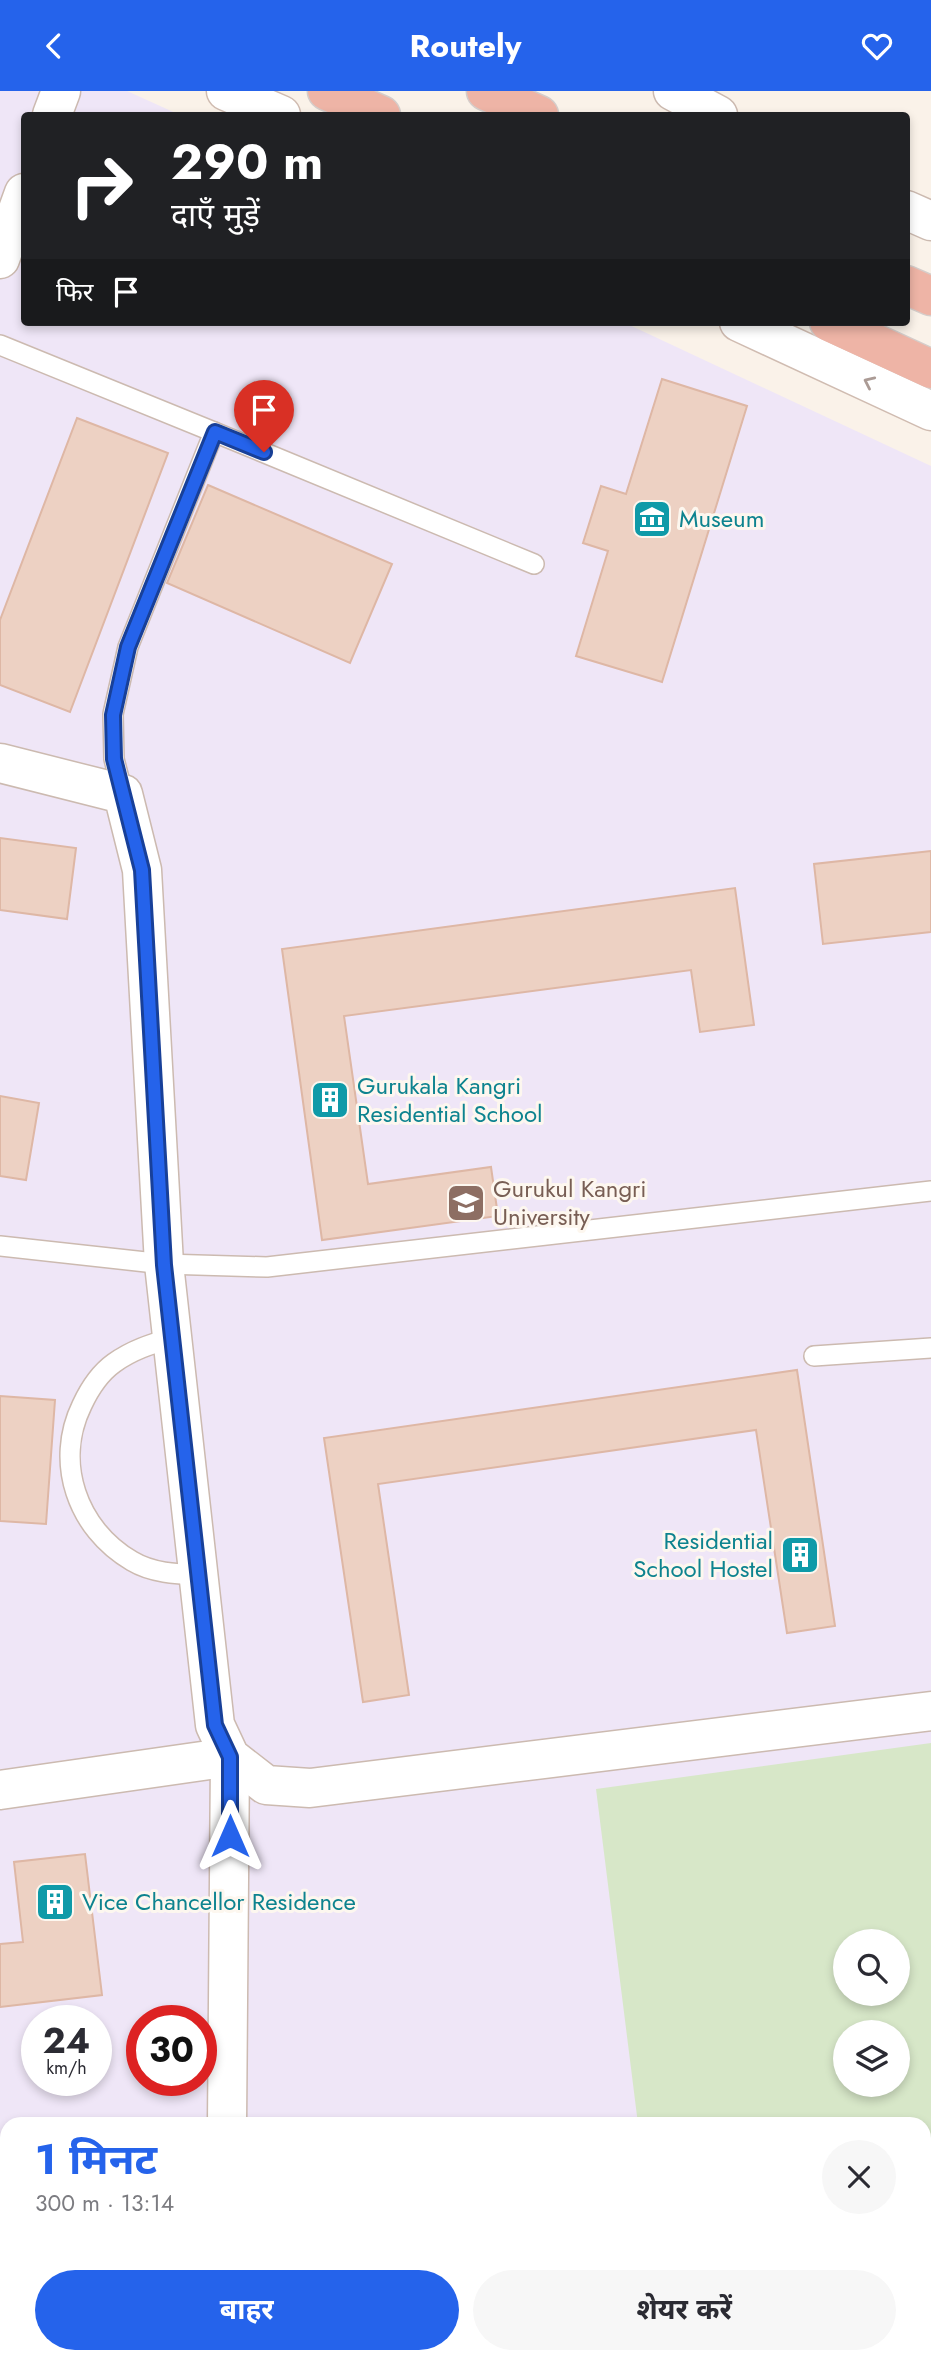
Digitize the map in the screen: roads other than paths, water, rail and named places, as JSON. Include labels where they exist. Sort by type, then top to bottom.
[{"type":"highway","points":[[327,91],[373,112]]},
{"type":"highway","points":[[486,91],[533,112]]},
{"type":"highway","points":[[910,287],[931,296]]},
{"type":"highway","points":[[838,326],[931,369]]},
{"type":"street","points":[[53,112],[61,91]]},
{"type":"street","points":[[226,91],[274,112]]},
{"type":"street","points":[[673,91],[712,112]]},
{"type":"street","points":[[0,259],[21,201]]},
{"type":"street","points":[[910,212],[931,221]]},
{"type":"street","points":[[747,326],[931,411]]},
{"type":"street","points":[[0,763],[123,793],[142,870],[164,1265],[215,1725],[230,1757],[227,2117]]},
{"type":"street","points":[[0,1790],[230,1757],[266,1785],[310,1789],[931,1711]]},
{"type":"lane","points":[[0,345],[534,565]]},
{"type":"lane","points":[[123,793],[114,759],[113,715],[128,647],[215,432]]},
{"type":"lane","points":[[0,1246],[164,1265],[267,1267],[931,1191]]},
{"type":"lane","points":[[173,1338],[141,1347],[112,1364],[89,1389],[75,1419],[69,1452],[70,1463],[73,1486],[85,1517],[106,1543],[134,1563],[166,1573],[199,1575]]},
{"type":"lane","points":[[814,1356],[931,1348]]},
{"type":"place","name":"Museum","points":[[652,519]]},
{"type":"place","name":"Gurukala Kangri Residential School","points":[[330,1100]]},
{"type":"place","name":"Gurukul Kangri University","points":[[466,1203]]},
{"type":"place","name":"Residential School Hostel","points":[[800,1555]]},
{"type":"place","name":"Vice Chancellor Residence","points":[[55,1902]]}]
